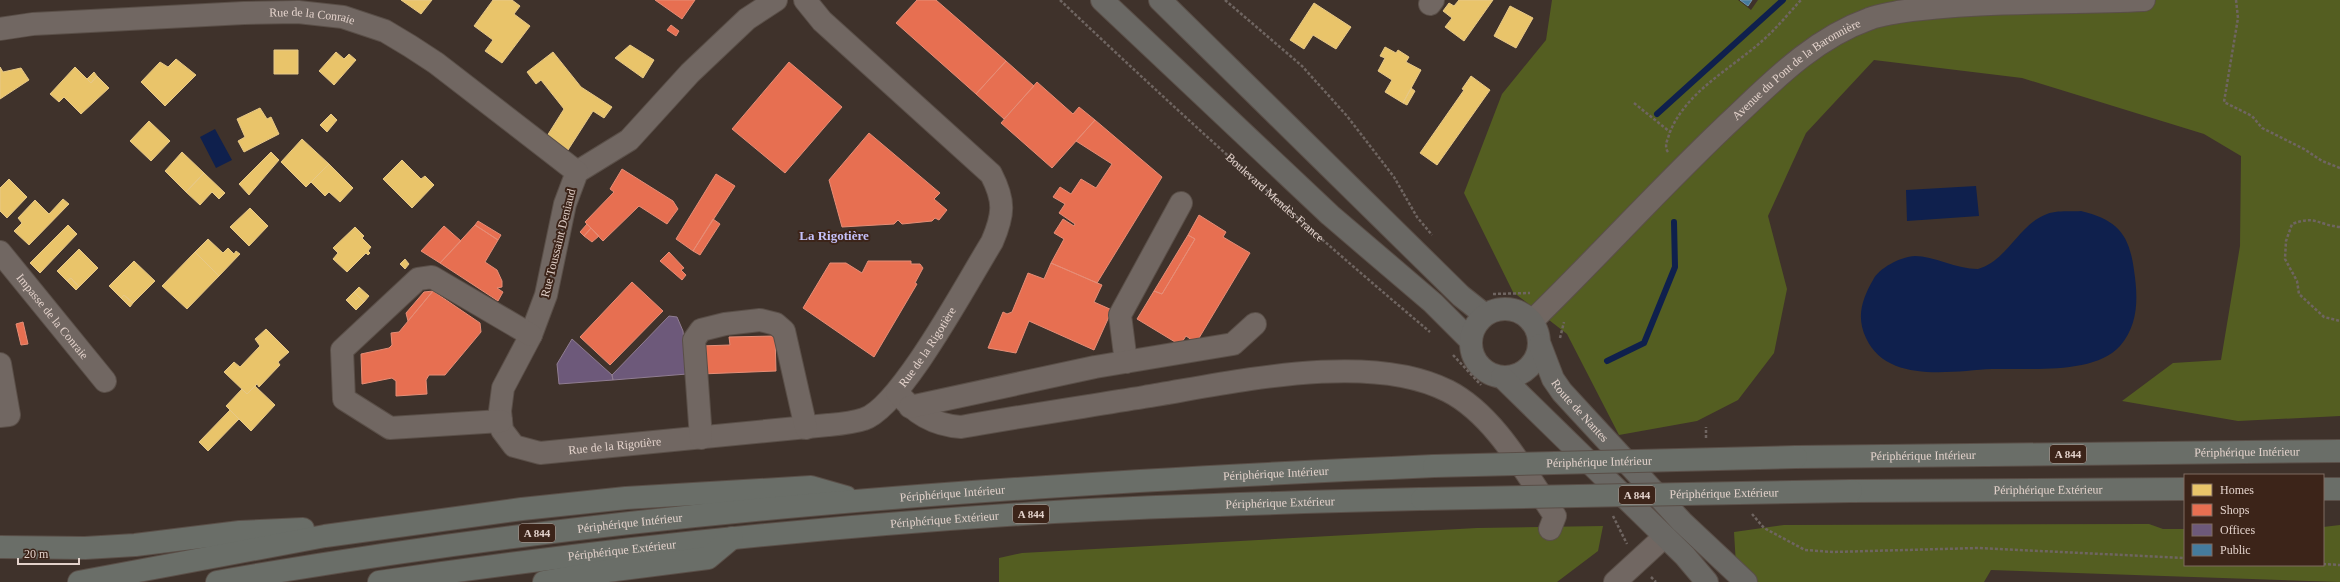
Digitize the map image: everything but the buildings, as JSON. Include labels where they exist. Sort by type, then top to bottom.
[{"type":"highway","name":"Périphérique Intérieur","points":[[217,582],[370,556],[529,534],[859,500],[1132,481],[1434,466],[1796,457],[2340,451]]},
{"type":"highway","points":[[79,582],[325,536],[522,509],[626,498],[811,487],[859,500]]},
{"type":"highway","name":"Périphérique Extérieur","points":[[379,582],[546,559],[732,538],[1055,512],[1258,503],[1422,499],[1851,491],[2184,489]]},
{"type":"highway","points":[[2324,489],[2340,489]]},
{"type":"highway","points":[[0,547],[85,548],[240,532],[301,528],[325,536]]},
{"type":"highway","points":[[544,582],[607,571],[708,558],[732,538]]},
{"type":"main road","name":"Boulevard Mendès France","points":[[1102,0],[1330,214],[1432,303],[1471,341]]},
{"type":"main road","points":[[1160,0],[1461,296],[1485,315]]},
{"type":"main road","points":[[1494,383],[1518,375],[1531,366],[1537,356],[1540,345],[1538,332],[1532,321],[1519,311],[1510,309],[1497,310],[1485,315],[1474,328],[1471,341],[1472,352],[1480,366],[1493,375],[1494,383],[1664,537],[1707,582]]},
{"type":"main road","name":"Route de Nantes","points":[[1540,345],[1553,379],[1562,392],[1682,522],[1746,582]]},
{"type":"main road","points":[[1664,537],[1682,522]]},
{"type":"street","name":"Rue Toussaint Deniaud","points":[[514,446],[502,430],[501,420],[503,388],[531,335],[546,295],[565,204],[577,172],[629,140],[690,73],[747,20],[776,0]]},
{"type":"street","name":"Rue de la Rigotière","points":[[514,446],[540,453],[806,428],[865,419],[887,404],[903,399],[911,374],[992,242],[1000,224],[1002,206],[999,190],[991,174],[822,21],[804,0]]},
{"type":"street","name":"Avenue du Pont de la Baronnière","points":[[1532,321],[1682,166],[1795,61],[1833,36],[1870,18],[1915,8],[1954,3],[1995,1],[2100,2],[2144,0]]},
{"type":"street","name":"Rue de la Conraie","points":[[0,30],[33,24],[244,13],[298,12],[343,17],[385,31],[417,50],[577,172]]},
{"type":"street","points":[[1126,362],[1120,315],[1182,204]]},
{"type":"street","name":"Impasse de la Conraie","points":[[0,252],[105,381]]},
{"type":"street","points":[[501,420],[390,428],[344,399],[342,350],[418,279],[432,277],[531,335]]},
{"type":"street","points":[[701,438],[694,340],[701,330],[725,324],[760,320],[776,324],[784,331],[806,428]]},
{"type":"street","points":[[903,399],[1233,344],[1255,324]]},
{"type":"street","points":[[0,364],[9,415],[0,416]]},
{"type":"street","points":[[903,399],[934,422],[961,427],[1297,373],[1360,372],[1419,379],[1449,391],[1472,406],[1492,426],[1555,516],[1550,529]]},
{"type":"street","points":[[1615,582],[1664,537]]},
{"type":"path","points":[[1225,0],[1302,66],[1347,116],[1394,177],[1417,217],[1435,239]]},
{"type":"path","points":[[1672,156],[1667,151],[1666,145],[1670,132],[1685,106],[1728,67],[1761,42],[1801,0]]},
{"type":"path","points":[[2236,0],[2238,18],[2224,102],[2252,116],[2262,128],[2304,149],[2322,161],[2340,168]]},
{"type":"path","name":"Boulevard Mendès France","points":[[1061,1],[1198,129],[1344,261],[1434,336]]},
{"type":"path","points":[[1634,103],[1670,132]]},
{"type":"path","points":[[2340,227],[2325,226],[2320,221],[2305,219],[2292,224],[2286,241],[2285,259],[2297,281],[2299,294],[2324,316],[2340,321]]},
{"type":"path","points":[[1489,294],[1531,293],[1535,290]]},
{"type":"path","points":[[1449,352],[1494,383]]},
{"type":"path","points":[[1706,427],[1706,443]]},
{"type":"path","points":[[1750,511],[1764,528],[1805,550],[1834,552],[1978,548],[2184,558]]},
{"type":"path","points":[[2324,564],[2340,565]]},
{"type":"green space","points":[[1552,0],[1738,0],[1751,10],[1758,0],[2340,0],[2340,416],[2238,421],[2122,401],[2173,363],[2221,360],[2240,246],[2241,156],[2204,134],[2022,78],[1874,60],[1806,133],[1768,216],[1787,289],[1774,353],[1738,400],[1697,421],[1619,435],[1567,334],[1513,292],[1464,193],[1502,94],[1546,40]]},
{"type":"green space","points":[[2149,524],[2163,529],[2184,529],[2184,566],[2324,566],[2324,527],[2340,525],[2340,582],[1991,570],[1984,582],[1737,582],[1734,532],[1784,525]]},
{"type":"green space","points":[[1603,526],[1598,551],[1557,582],[999,582],[999,558],[1022,553],[1477,528]]},
{"type":"water","points":[[215,129],[232,160],[216,168],[200,137]]},
{"type":"water","points":[[1976,186],[1979,216],[1907,221],[1906,190]]},
{"type":"water","points":[[2081,211],[2104,219],[2119,230],[2125,237],[2132,257],[2136,290],[2136,310],[2134,319],[2126,338],[2120,346],[2109,355],[2094,362],[2060,368],[1922,372],[1905,369],[1889,363],[1876,353],[1866,338],[1861,323],[1863,301],[1876,276],[1885,267],[1903,258],[1915,256],[1929,258],[1962,267],[1978,269],[1998,258],[2021,233],[2037,219],[2055,212]]},
{"type":"waterway","points":[[1657,114],[1783,0]]},
{"type":"waterway","points":[[1607,361],[1644,343],[1675,267],[1674,222]]},
{"type":"district","name":"La Rigotière","points":[[834,235]]}]
